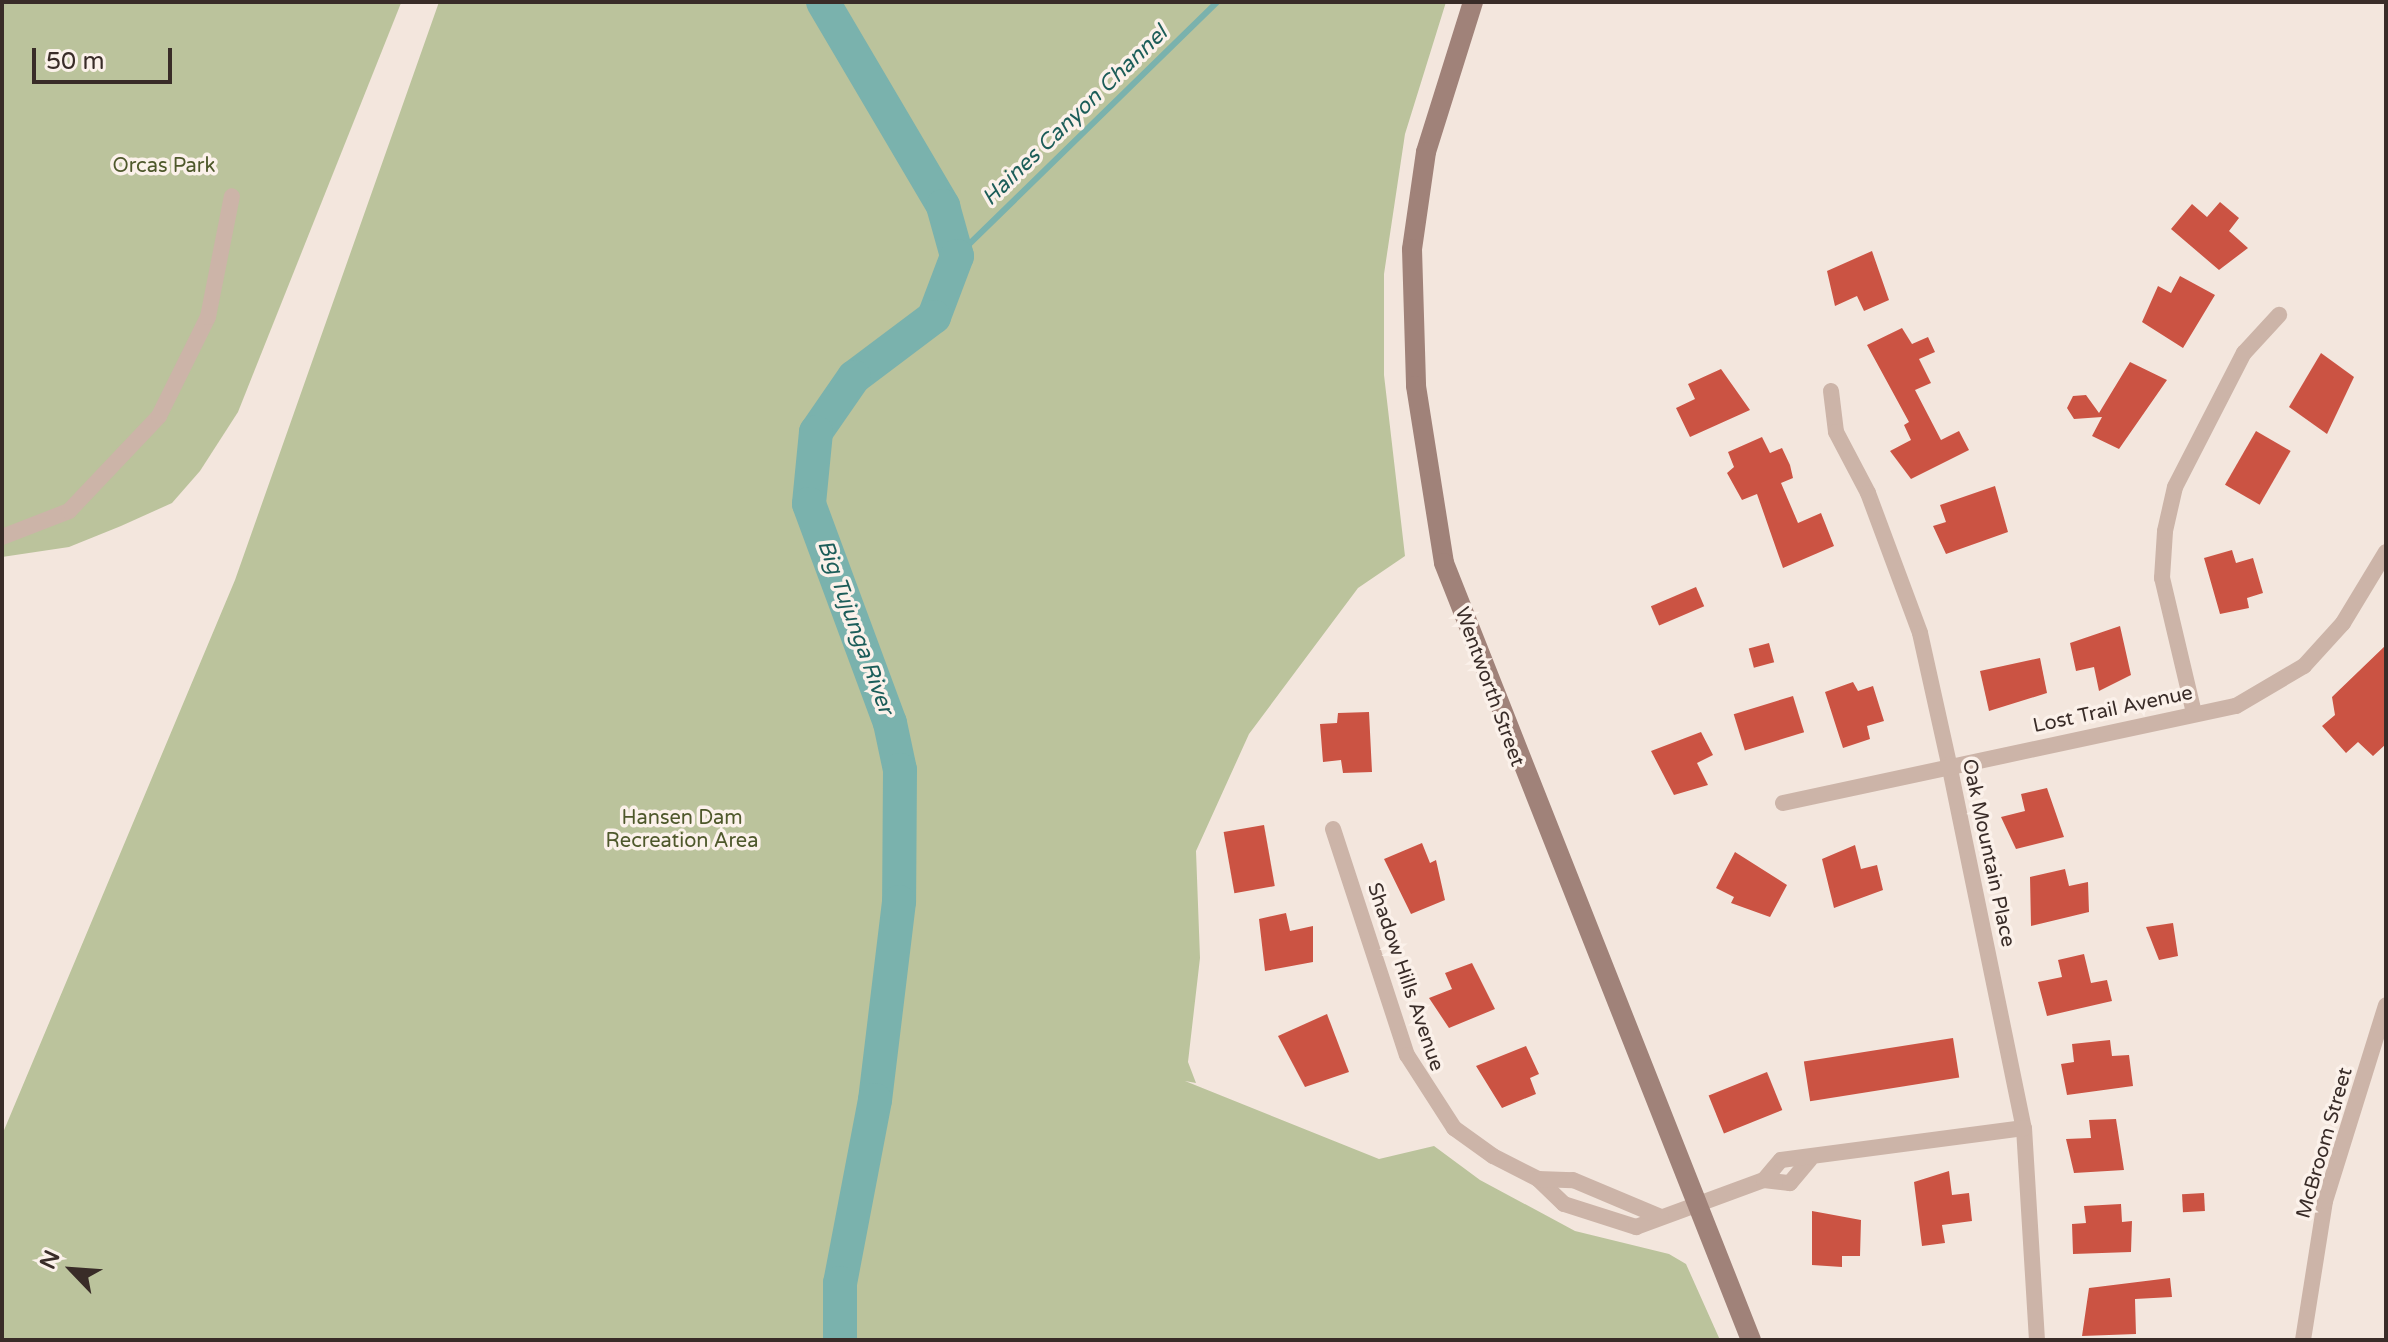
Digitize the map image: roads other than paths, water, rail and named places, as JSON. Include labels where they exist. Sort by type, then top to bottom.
[{"type":"main road","name":"Wentworth Street","points":[[1473,2],[1426,152],[1412,249],[1416,386],[1444,563],[1694,1204],[1751,1340]]},
{"type":"street","points":[[2,537],[69,511],[159,416],[208,317],[232,196]]},
{"type":"street","points":[[2194,713],[2162,578],[2165,531],[2175,487],[2244,353],[2279,315]]},
{"type":"street","name":"Oak Mountain Place","points":[[1831,391],[1836,432],[1868,493],[1920,633],[1949,764],[2024,1128],[2037,1340]]},
{"type":"street","name":"Lost Trail Avenue","points":[[1783,803],[1949,764],[2236,706],[2304,666],[2343,623],[2386,552]]},
{"type":"street","name":"Shadow Hills Avenue","points":[[1333,829],[1425,1092],[1454,1128],[1538,1179],[1585,1212],[1636,1227],[1764,1180],[1781,1160],[1810,1159],[2024,1128]]},
{"type":"street","name":"McBroom Street","points":[[2303,1340],[2325,1201],[2386,1005]]},
{"type":"street","name":"Shadow Hills Avenue","points":[[1538,1179],[1594,1189],[1661,1217]]},
{"type":"street","points":[[1585,1212],[1582,1198],[1594,1189]]},
{"type":"waterway","name":"Big Tujunga River","points":[[823,2],[943,206],[957,256],[934,317],[854,377],[816,432],[809,504],[890,723],[900,770],[899,902],[875,1100],[840,1283],[840,1340]]},
{"type":"waterway","name":"Haines Canyon Channel","points":[[957,256],[1217,2]]},
{"type":"park label","name":"Orcas Park","points":[[164,166]]},
{"type":"park label","name":"Hansen Dam Recreation Area","points":[[682,830]]}]
